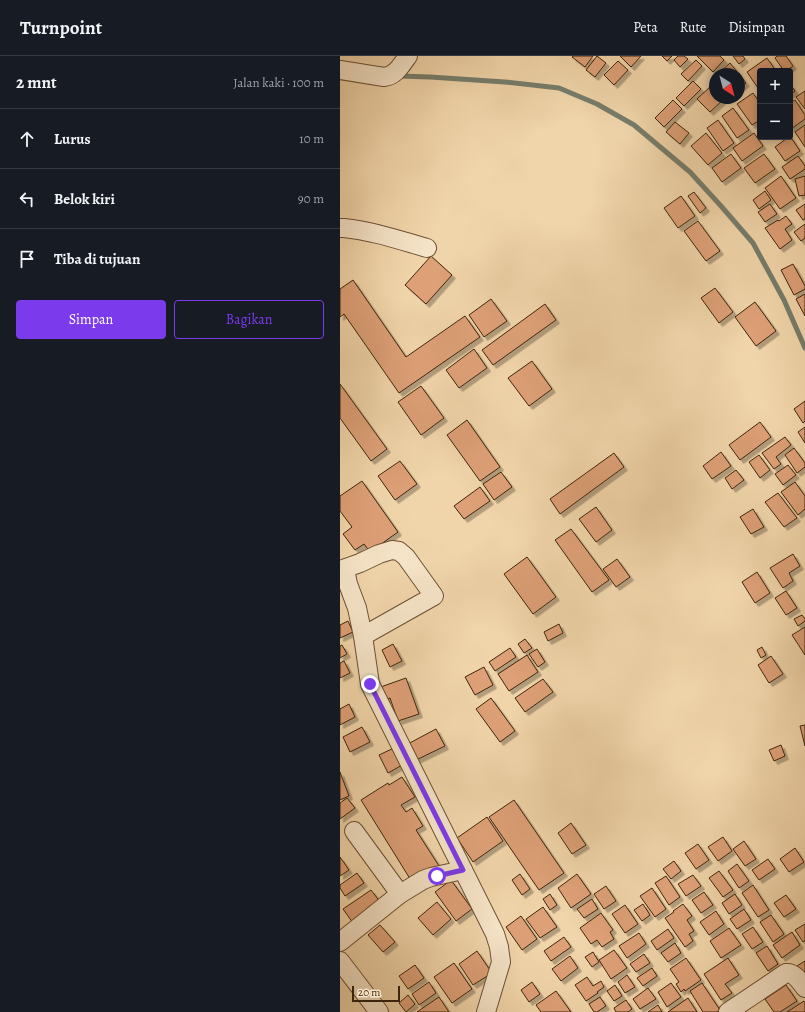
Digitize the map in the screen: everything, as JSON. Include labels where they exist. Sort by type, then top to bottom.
[{"type":"street","points":[[340,70],[384,77],[390,76],[408,56]]},
{"type":"street","points":[[340,228],[372,232],[427,248]]},
{"type":"street","points":[[363,636],[434,596],[406,557],[399,551],[392,550],[379,554],[343,570],[358,608],[370,684],[495,934],[501,962],[486,1012]]},
{"type":"street","points":[[354,831],[400,894]]},
{"type":"street","points":[[340,942],[400,894],[423,880],[463,870]]},
{"type":"street","points":[[340,961],[379,1012]]},
{"type":"street","points":[[728,1012],[786,973],[790,972],[793,974],[805,988]]},
{"type":"building","points":[[593,56],[585,67],[572,57]]},
{"type":"building","points":[[597,56],[606,63],[595,77],[586,70]]},
{"type":"building","points":[[620,56],[641,56],[631,67]]},
{"type":"building","points":[[662,56],[672,56],[667,61]]},
{"type":"building","points":[[678,56],[684,56],[688,59],[680,67],[674,60]]},
{"type":"building","points":[[697,56],[720,56],[724,60],[717,68],[709,68]]},
{"type":"building","points":[[733,56],[743,56],[745,59],[739,64]]},
{"type":"building","points":[[777,56],[786,56],[793,66],[790,68],[782,68],[775,58]]},
{"type":"building","points":[[767,58],[774,68],[757,68],[757,87],[747,72]]},
{"type":"building","points":[[696,60],[702,66],[688,81],[681,74]]},
{"type":"building","points":[[618,61],[628,70],[614,85],[604,75]]},
{"type":"building","points":[[730,63],[734,68],[724,68]]},
{"type":"building","points":[[693,81],[701,89],[684,106],[676,98]]},
{"type":"building","points":[[709,88],[709,104],[719,104],[710,112],[697,99]]},
{"type":"building","points":[[805,91],[805,109],[796,97]]},
{"type":"building","points":[[753,93],[757,99],[757,122],[752,125],[737,104],[745,104],[745,98]]},
{"type":"building","points":[[673,100],[682,109],[664,127],[655,118]]},
{"type":"building","points":[[795,100],[805,115],[805,119],[793,128],[793,104],[793,101]]},
{"type":"building","points":[[733,108],[749,130],[737,138],[722,116]]},
{"type":"building","points":[[718,120],[734,143],[723,151],[707,128]]},
{"type":"building","points":[[675,122],[689,133],[680,144],[666,132]]},
{"type":"building","points":[[805,125],[805,147],[795,132]]},
{"type":"building","points":[[706,133],[722,153],[708,165],[691,146]]},
{"type":"building","points":[[754,133],[757,140],[759,140],[763,146],[742,161],[733,148]]},
{"type":"building","points":[[785,140],[793,140],[800,151],[785,161],[775,147]]},
{"type":"building","points":[[731,154],[741,168],[722,182],[712,168]]},
{"type":"building","points":[[764,154],[775,169],[755,183],[744,168]]},
{"type":"building","points":[[798,156],[805,166],[805,169],[790,179],[782,167]]},
{"type":"building","points":[[781,176],[796,198],[780,209],[765,188]]},
{"type":"building","points":[[805,176],[805,195],[799,196],[795,179]]},
{"type":"building","points":[[765,191],[771,200],[759,209],[753,200]]},
{"type":"building","points":[[694,192],[706,208],[700,213],[688,196]]},
{"type":"building","points":[[681,196],[695,216],[678,228],[664,208]]},
{"type":"building","points":[[770,204],[777,214],[765,222],[758,212]]},
{"type":"building","points":[[805,204],[805,219],[803,220],[796,210]]},
{"type":"building","points":[[786,216],[792,224],[785,229],[792,240],[780,249],[765,228]]},
{"type":"building","points":[[698,221],[720,251],[706,261],[684,231]]},
{"type":"building","points":[[805,224],[805,238],[801,241],[794,232]]},
{"type":"building","points":[[431,256],[452,275],[426,304],[405,285]]},
{"type":"building","points":[[793,264],[805,286],[805,289],[794,295],[781,270]]},
{"type":"building","points":[[353,280],[406,357],[465,316],[480,337],[399,393],[344,314],[340,317],[340,289]]},
{"type":"building","points":[[715,288],[733,312],[719,323],[701,298]]},
{"type":"building","points":[[805,294],[805,316],[796,299]]},
{"type":"building","points":[[491,299],[507,321],[484,337],[469,315]]},
{"type":"building","points":[[755,302],[776,331],[756,346],[735,317]]},
{"type":"building","points":[[545,304],[556,320],[493,365],[482,350]]},
{"type":"building","points":[[474,349],[487,368],[459,388],[446,370]]},
{"type":"building","points":[[532,361],[552,389],[529,406],[508,378]]},
{"type":"building","points":[[340,384],[387,449],[371,461],[340,418]]},
{"type":"building","points":[[421,386],[444,418],[421,435],[398,402]]},
{"type":"building","points":[[805,401],[805,421],[803,423],[794,409]]},
{"type":"building","points":[[467,420],[500,467],[480,481],[447,435]]},
{"type":"building","points":[[760,422],[771,437],[740,460],[729,445]]},
{"type":"building","points":[[805,427],[805,443],[798,432]]},
{"type":"building","points":[[785,437],[791,445],[776,457],[781,464],[774,469],[762,453]]},
{"type":"building","points":[[794,448],[805,463],[805,467],[797,473],[785,455]]},
{"type":"building","points":[[721,452],[731,466],[712,479],[703,466]]},
{"type":"building","points":[[614,453],[624,467],[560,514],[550,499]]},
{"type":"building","points":[[759,455],[770,470],[760,478],[749,462]]},
{"type":"building","points":[[400,461],[417,484],[395,500],[378,476]]},
{"type":"building","points":[[788,465],[796,475],[783,485],[775,474]]},
{"type":"building","points":[[736,470],[744,480],[732,489],[725,478]]},
{"type":"building","points":[[501,472],[512,487],[494,500],[483,484]]},
{"type":"building","points":[[362,481],[398,532],[370,552],[364,544],[355,550],[343,534],[352,527],[340,511],[340,496]]},
{"type":"building","points":[[795,482],[805,496],[805,509],[798,515],[781,492]]},
{"type":"building","points":[[480,487],[490,501],[464,519],[454,506]]},
{"type":"building","points":[[778,493],[797,518],[784,527],[765,502]]},
{"type":"building","points":[[596,507],[612,530],[596,542],[579,519]]},
{"type":"building","points":[[753,509],[764,527],[751,534],[740,517]]},
{"type":"building","points":[[571,529],[609,580],[592,592],[555,540]]},
{"type":"building","points":[[793,554],[800,566],[789,573],[793,581],[783,588],[770,568]]},
{"type":"building","points":[[527,557],[556,597],[533,614],[504,574]]},
{"type":"building","points":[[617,559],[630,577],[616,587],[603,569]]},
{"type":"building","points":[[757,572],[770,593],[755,603],[742,582]]},
{"type":"building","points":[[786,591],[797,608],[786,615],[775,598]]},
{"type":"building","points":[[802,615],[805,621],[798,626],[794,619]]},
{"type":"building","points":[[348,621],[353,632],[340,638],[340,625]]},
{"type":"building","points":[[559,624],[563,633],[548,641],[544,632]]},
{"type":"building","points":[[805,627],[805,655],[792,635]]},
{"type":"building","points":[[525,639],[532,648],[524,653],[518,644]]},
{"type":"building","points":[[393,644],[402,661],[390,667],[382,650]]},
{"type":"building","points":[[342,645],[347,654],[340,658],[340,646]]},
{"type":"building","points":[[762,647],[766,655],[761,658],[757,650]]},
{"type":"building","points":[[510,648],[516,657],[495,671],[489,662]]},
{"type":"building","points":[[537,649],[545,662],[538,667],[529,654]]},
{"type":"building","points":[[527,655],[538,672],[509,691],[498,674]]},
{"type":"building","points":[[771,656],[783,674],[769,683],[758,665]]},
{"type":"building","points":[[344,661],[350,673],[340,678],[340,663]]},
{"type":"building","points":[[484,667],[493,685],[475,695],[465,677]]},
{"type":"building","points":[[406,678],[419,714],[398,721],[390,698],[380,702],[375,689]]},
{"type":"building","points":[[543,679],[553,692],[525,712],[515,698]]},
{"type":"building","points":[[491,698],[515,731],[500,742],[476,709]]},
{"type":"building","points":[[349,704],[355,717],[340,725],[340,709]]},
{"type":"building","points":[[805,725],[805,746],[800,726]]},
{"type":"building","points":[[362,727],[370,742],[350,752],[343,737]]},
{"type":"building","points":[[436,729],[445,746],[412,762],[404,746]]},
{"type":"building","points":[[781,745],[785,756],[774,761],[769,750]]},
{"type":"building","points":[[396,747],[404,764],[388,773],[379,755]]},
{"type":"building","points":[[340,772],[349,796],[340,800]]},
{"type":"building","points":[[402,777],[415,797],[401,805],[406,812],[412,808],[423,826],[416,830],[439,866],[412,882],[361,800],[388,783],[389,785]]},
{"type":"building","points":[[347,798],[355,808],[340,819],[340,803]]},
{"type":"building","points":[[514,800],[564,873],[539,890],[489,817]]},
{"type":"building","points":[[487,817],[503,841],[473,862],[457,838]]},
{"type":"building","points":[[571,823],[586,845],[572,854],[558,833]]},
{"type":"building","points":[[723,837],[732,851],[718,861],[708,847]]},
{"type":"building","points":[[744,841],[756,859],[745,866],[733,849]]},
{"type":"building","points":[[698,844],[709,860],[696,869],[685,853]]},
{"type":"building","points":[[795,848],[804,862],[789,872],[780,859]]},
{"type":"building","points":[[340,857],[349,870],[340,876]]},
{"type":"building","points":[[768,859],[775,869],[759,880],[752,870]]},
{"type":"building","points":[[674,861],[681,871],[671,879],[663,869]]},
{"type":"building","points":[[737,864],[749,881],[739,888],[728,871]]},
{"type":"building","points":[[719,871],[733,890],[723,897],[709,878]]},
{"type":"building","points":[[357,873],[364,883],[345,896],[340,888],[340,885]]},
{"type":"building","points":[[520,874],[530,889],[522,895],[512,880]]},
{"type":"building","points":[[577,874],[591,894],[571,908],[558,888]]},
{"type":"building","points":[[693,875],[701,886],[686,896],[678,884]]},
{"type":"building","points":[[666,876],[680,897],[669,905],[655,883]]},
{"type":"building","points":[[451,880],[472,909],[456,921],[435,892]]},
{"type":"building","points":[[753,885],[769,910],[758,917],[742,893]]},
{"type":"building","points":[[606,886],[616,901],[604,909],[594,894]]},
{"type":"building","points":[[652,888],[666,909],[655,917],[640,896]]},
{"type":"building","points":[[371,890],[381,903],[353,923],[343,909]]},
{"type":"building","points":[[704,892],[713,905],[701,913],[692,900]]},
{"type":"building","points":[[550,894],[557,905],[550,910],[543,899]]},
{"type":"building","points":[[735,894],[742,905],[729,914],[722,903]]},
{"type":"building","points":[[786,895],[796,909],[784,917],[774,903]]},
{"type":"building","points":[[592,899],[598,909],[584,918],[577,909]]},
{"type":"building","points":[[437,902],[451,919],[433,935],[418,918]]},
{"type":"building","points":[[643,904],[650,915],[642,921],[634,910]]},
{"type":"building","points":[[683,904],[692,916],[687,920],[694,931],[689,934],[693,941],[685,947],[665,918]]},
{"type":"building","points":[[625,905],[638,924],[625,933],[612,914]]},
{"type":"building","points":[[543,907],[557,927],[540,938],[526,919]]},
{"type":"building","points":[[744,909],[751,920],[737,929],[730,919]]},
{"type":"building","points":[[716,911],[724,924],[709,935],[700,922]]},
{"type":"building","points":[[601,913],[613,930],[610,932],[614,939],[602,947],[597,940],[591,944],[580,928]]},
{"type":"building","points":[[771,915],[784,934],[773,942],[760,922]]},
{"type":"building","points":[[521,916],[537,939],[522,950],[506,927]]},
{"type":"building","points":[[805,924],[805,941],[803,942],[795,930]]},
{"type":"building","points":[[380,925],[395,942],[383,952],[368,935]]},
{"type":"building","points":[[753,927],[763,942],[752,949],[742,934]]},
{"type":"building","points":[[729,928],[741,945],[721,958],[710,941]]},
{"type":"building","points":[[668,929],[674,938],[657,950],[651,941]]},
{"type":"building","points":[[792,932],[800,945],[782,958],[773,945]]},
{"type":"building","points":[[639,933],[646,944],[627,958],[619,946]]},
{"type":"building","points":[[564,937],[571,947],[551,961],[544,951]]},
{"type":"building","points":[[675,943],[681,953],[668,962],[661,953]]},
{"type":"building","points":[[767,946],[778,964],[768,971],[756,953]]},
{"type":"building","points":[[614,950],[627,968],[611,979],[599,960]]},
{"type":"building","points":[[477,951],[492,973],[473,985],[459,964]]},
{"type":"building","points":[[593,952],[599,962],[592,967],[585,957]]},
{"type":"building","points":[[644,954],[650,963],[636,972],[630,964]]},
{"type":"building","points":[[570,956],[578,968],[561,981],[552,969]]},
{"type":"building","points":[[686,958],[701,980],[685,991],[684,989],[681,992],[676,984],[679,982],[670,969]]},
{"type":"building","points":[[728,958],[739,975],[725,984],[732,993],[721,1000],[704,974]]},
{"type":"building","points":[[805,961],[805,974],[803,975],[797,966]]},
{"type":"building","points":[[454,963],[472,989],[452,1003],[434,977]]},
{"type":"building","points":[[415,965],[424,978],[408,989],[399,976]]},
{"type":"building","points":[[652,968],[657,976],[643,986],[637,978]]},
{"type":"building","points":[[627,975],[635,987],[625,993],[618,982]]},
{"type":"building","points":[[587,977],[593,986],[601,981],[604,987],[586,1001],[575,985]]},
{"type":"building","points":[[429,982],[436,993],[419,1005],[412,994]]},
{"type":"building","points":[[532,982],[540,994],[529,1002],[521,990]]},
{"type":"building","points":[[671,983],[681,997],[667,1007],[658,992]]},
{"type":"building","points":[[702,983],[720,1010],[717,1012],[703,1012],[690,991]]},
{"type":"building","points":[[615,985],[622,996],[614,1001],[607,991]]},
{"type":"building","points":[[786,985],[797,1001],[780,1012],[774,1012],[765,999]]},
{"type":"building","points":[[648,988],[656,999],[640,1009],[633,999]]},
{"type":"building","points":[[556,991],[571,1012],[541,1012],[536,1005]]},
{"type":"building","points":[[408,995],[415,1004],[406,1012],[399,1003]]},
{"type":"building","points":[[439,997],[449,1012],[417,1012]]},
{"type":"building","points":[[600,997],[606,1006],[597,1012],[594,1012],[589,1004]]},
{"type":"building","points":[[688,998],[697,1012],[668,1012]]},
{"type":"building","points":[[626,1000],[632,1009],[628,1012],[616,1012],[614,1008]]},
{"type":"building","points":[[804,1001],[805,1012],[787,1012]]},
{"type":"building","points":[[658,1005],[662,1012],[648,1012]]},
{"type":"waterway","points":[[399,76],[505,82],[559,88],[597,104],[634,125],[690,172],[753,243],[784,300],[805,348]]},
{"type":"route","points":[[370,684],[463,870],[437,876]]}]
